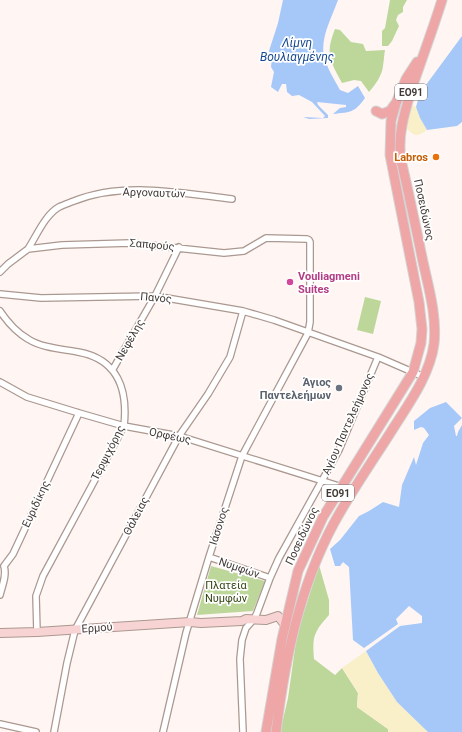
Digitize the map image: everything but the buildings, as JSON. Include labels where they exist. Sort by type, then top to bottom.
[{"type":"main road","name":"Ποσειδώνος","points":[[276,732],[281,688],[294,627],[312,570],[326,538],[424,377],[434,345],[434,314],[401,160],[401,136],[402,124],[442,0]]},
{"type":"main road","name":"Ποσειδώνος","points":[[266,732],[285,625],[300,565],[323,516],[413,372],[422,343],[421,316],[391,162],[390,133],[391,121],[396,103],[406,80],[425,49]]},
{"type":"main road","points":[[376,111],[382,114],[388,112],[396,103]]},
{"type":"main road","points":[[390,133],[401,136]]},
{"type":"street","name":"Αργοναυτών","points":[[28,249],[47,219],[59,207],[88,195],[126,190],[175,192],[232,199]]},
{"type":"street","name":"Σαπφούς","points":[[28,249],[62,245],[130,243],[180,247],[224,253],[244,251],[266,238],[310,240],[310,322],[308,333]]},
{"type":"street","name":"Νεφέλης","points":[[113,370],[155,296],[180,247]]},
{"type":"street","points":[[0,272],[28,249]]},
{"type":"street","name":"Πανός","points":[[0,294],[41,298],[155,296],[243,311],[274,320],[308,333]]},
{"type":"street","points":[[0,311],[10,326],[28,340],[60,349],[81,352],[96,358],[113,370]]},
{"type":"street","name":"Θάλειας","points":[[54,732],[75,630],[179,436],[208,394],[230,357],[243,311]]},
{"type":"street","points":[[308,333],[378,357],[424,377]]},
{"type":"street","name":"Ιάσονος","points":[[163,732],[209,557],[242,456],[308,333]]},
{"type":"street","name":"Αγίου Παντελεήμονος","points":[[243,732],[240,659],[242,640],[246,628],[290,537],[323,481],[339,450],[378,357]]},
{"type":"street","name":"Τερψιχόρης","points":[[37,632],[36,596],[43,576],[124,426],[124,395],[113,370]]},
{"type":"street","name":"Ορφέως","points":[[0,382],[27,397],[79,413],[124,426],[179,436],[342,487]]},
{"type":"street","name":"Ευριδίκης","points":[[0,595],[5,576],[5,570],[2,565],[13,554],[79,413]]},
{"type":"street","name":"Νυμφών","points":[[209,557],[270,578]]},
{"type":"street","name":"Ερμού","points":[[0,633],[75,630],[192,622],[207,623],[242,621],[250,619],[266,620],[269,618],[294,627]]},
{"type":"street","points":[[0,724],[36,732]]},
{"type":"green space","points":[[390,0],[407,0],[403,7],[403,12],[398,15],[396,20],[399,26],[392,41],[388,46],[382,46],[382,31],[385,28]]},
{"type":"green space","points":[[335,29],[340,30],[351,42],[363,44],[366,51],[385,50],[380,77],[369,92],[361,81],[354,80],[342,83],[330,57],[330,45]]},
{"type":"green space","points":[[365,297],[381,301],[373,334],[357,330]]},
{"type":"green space","points":[[319,565],[329,600],[329,615],[317,630],[315,635],[313,645],[314,659],[335,675],[342,668],[358,693],[357,707],[388,729],[388,732],[280,732],[288,698],[297,634]]},
{"type":"green space","name":"Πλατεία Νυμφών","points":[[211,566],[265,581],[253,611],[197,615]]},
{"type":"sand","points":[[411,105],[416,107],[427,130],[418,135],[412,133],[406,128],[406,121]]},
{"type":"sand","points":[[366,651],[397,702],[428,732],[388,732],[388,729],[357,707],[358,693],[342,668]]},
{"type":"water","name":"Λίμνη Βουλιαγμένης","points":[[283,0],[338,0],[325,35],[323,49],[325,60],[340,90],[348,93],[358,86],[365,98],[358,107],[352,111],[333,114],[340,108],[346,107],[346,105],[317,102],[328,115],[328,118],[309,119],[303,117],[323,118],[325,116],[312,102],[299,95],[292,96],[287,92],[286,84],[282,84],[278,92],[271,87],[274,72],[271,67],[272,57],[269,51],[278,23]]},
{"type":"water","points":[[462,36],[462,122],[457,126],[427,130],[416,107],[420,93]]},
{"type":"water","points":[[446,402],[462,418],[454,426],[457,436],[462,425],[462,732],[428,732],[397,702],[366,651],[400,626],[422,623],[422,616],[409,606],[396,619],[398,624],[364,648],[353,640],[349,567],[343,562],[340,566],[335,566],[330,549],[340,540],[359,516],[383,502],[399,507],[402,485],[414,457],[416,465],[423,443],[429,435],[424,428],[421,427],[414,430],[414,421],[430,408]]},
{"type":"place","name":"Labros","points":[[436,157]]},
{"type":"place","name":"Vouliagmeni Suites","points":[[290,282]]},
{"type":"place","name":"Άγιος Παντελεήμων","points":[[339,388]]}]
